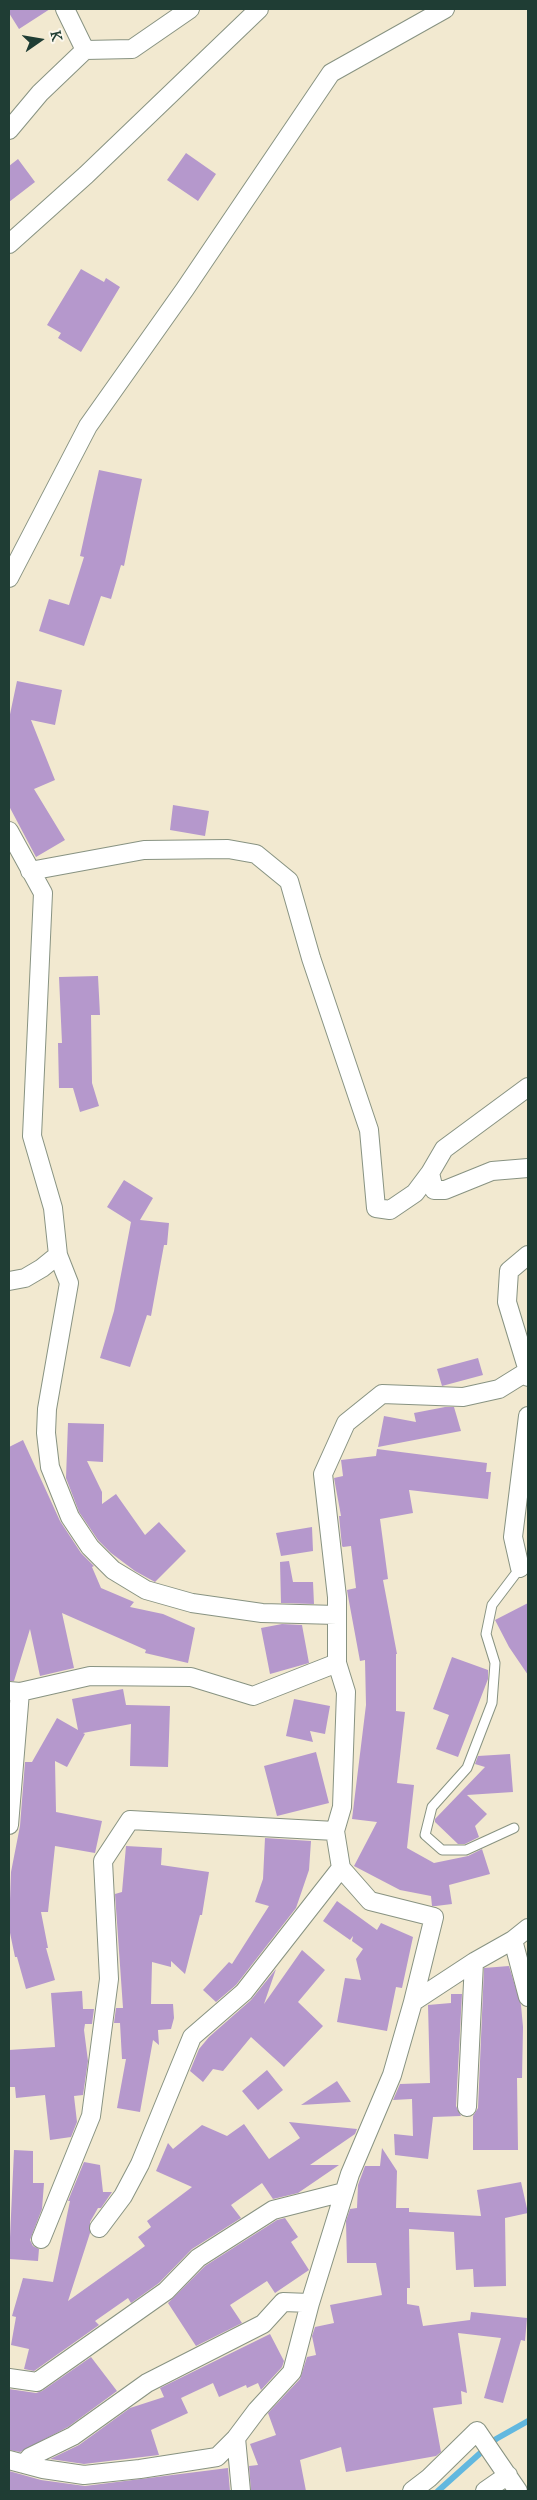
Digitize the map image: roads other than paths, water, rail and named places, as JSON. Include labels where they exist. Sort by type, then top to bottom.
[{"type":"street","points":[[65,9],[85,50]]},
{"type":"street","points":[[9,130],[40,93],[85,50],[132,49],[190,9]]},
{"type":"street","points":[[9,244],[86,175],[259,9]]},
{"type":"street","points":[[9,578],[88,426],[331,73],[445,9]]},
{"type":"street","points":[[9,831],[43,893],[32,1136],[53,1208],[58,1255],[69,1284],[47,1410],[46,1434],[50,1467],[70,1517],[90,1547],[114,1570],[146,1590],[183,1600],[246,1611],[337,1615]]},
{"type":"street","points":[[30,871],[144,850],[228,850],[256,854],[289,881],[311,958],[369,1130],[376,1208],[390,1210],[415,1193],[430,1173],[444,1149],[528,1087]]},
{"type":"street","points":[[430,1173],[434,1190],[445,1190],[492,1171],[528,1168]]},
{"type":"street","points":[[9,1281],[25,1278],[42,1268],[58,1255]]},
{"type":"street","points":[[17,2462],[43,2469],[84,2475],[140,2469],[217,2457],[236,2438],[257,2410],[292,2372],[310,2303],[344,2192],[392,2074],[413,2002],[434,1917],[370,1901],[341,1868],[335,1831],[342,1807],[346,1692],[337,1663],[337,1597],[323,1474],[346,1422],[382,1394],[463,1396],[499,1390],[528,1374],[507,1302],[509,1271],[528,1255]]},
{"type":"street","points":[[520,1568],[513,1537],[528,1416]]},
{"type":"street","points":[[9,1825],[14,1691],[90,1676],[191,1677],[253,1696],[337,1663]]},
{"type":"street","points":[[41,2239],[91,2116],[109,1979],[103,1861],[130,1820],[335,1831]]},
{"type":"street","points":[[98,2228],[123,2196],[140,2164],[192,2038],[244,1992],[341,1868]]},
{"type":"street","points":[[413,2002],[474,1962],[513,1940],[528,1928]]},
{"type":"street","points":[[513,1940],[528,1997]]},
{"type":"street","points":[[467,2107],[474,1962]]},
{"type":"street","points":[[9,2378],[37,2382],[166,2291],[198,2258],[273,2210],[344,2192]]},
{"type":"street","points":[[17,2462],[73,2436],[147,2383],[263,2324],[283,2302],[310,2303]]},
{"type":"street","points":[[412,2491],[429,2478],[477,2431],[518,2491]]},
{"type":"street","points":[[236,2438],[241,2491]]},
{"type":"street","points":[[485,2491],[508,2474]]},
{"type":"lane","points":[[514,1828],[466,1850],[442,1850],[425,1835],[432,1807],[467,1768],[492,1703],[495,1663],[486,1634],[492,1605],[520,1568]]},
{"type":"waterway","points":[[438,2491],[496,2439],[528,2421]]}]
